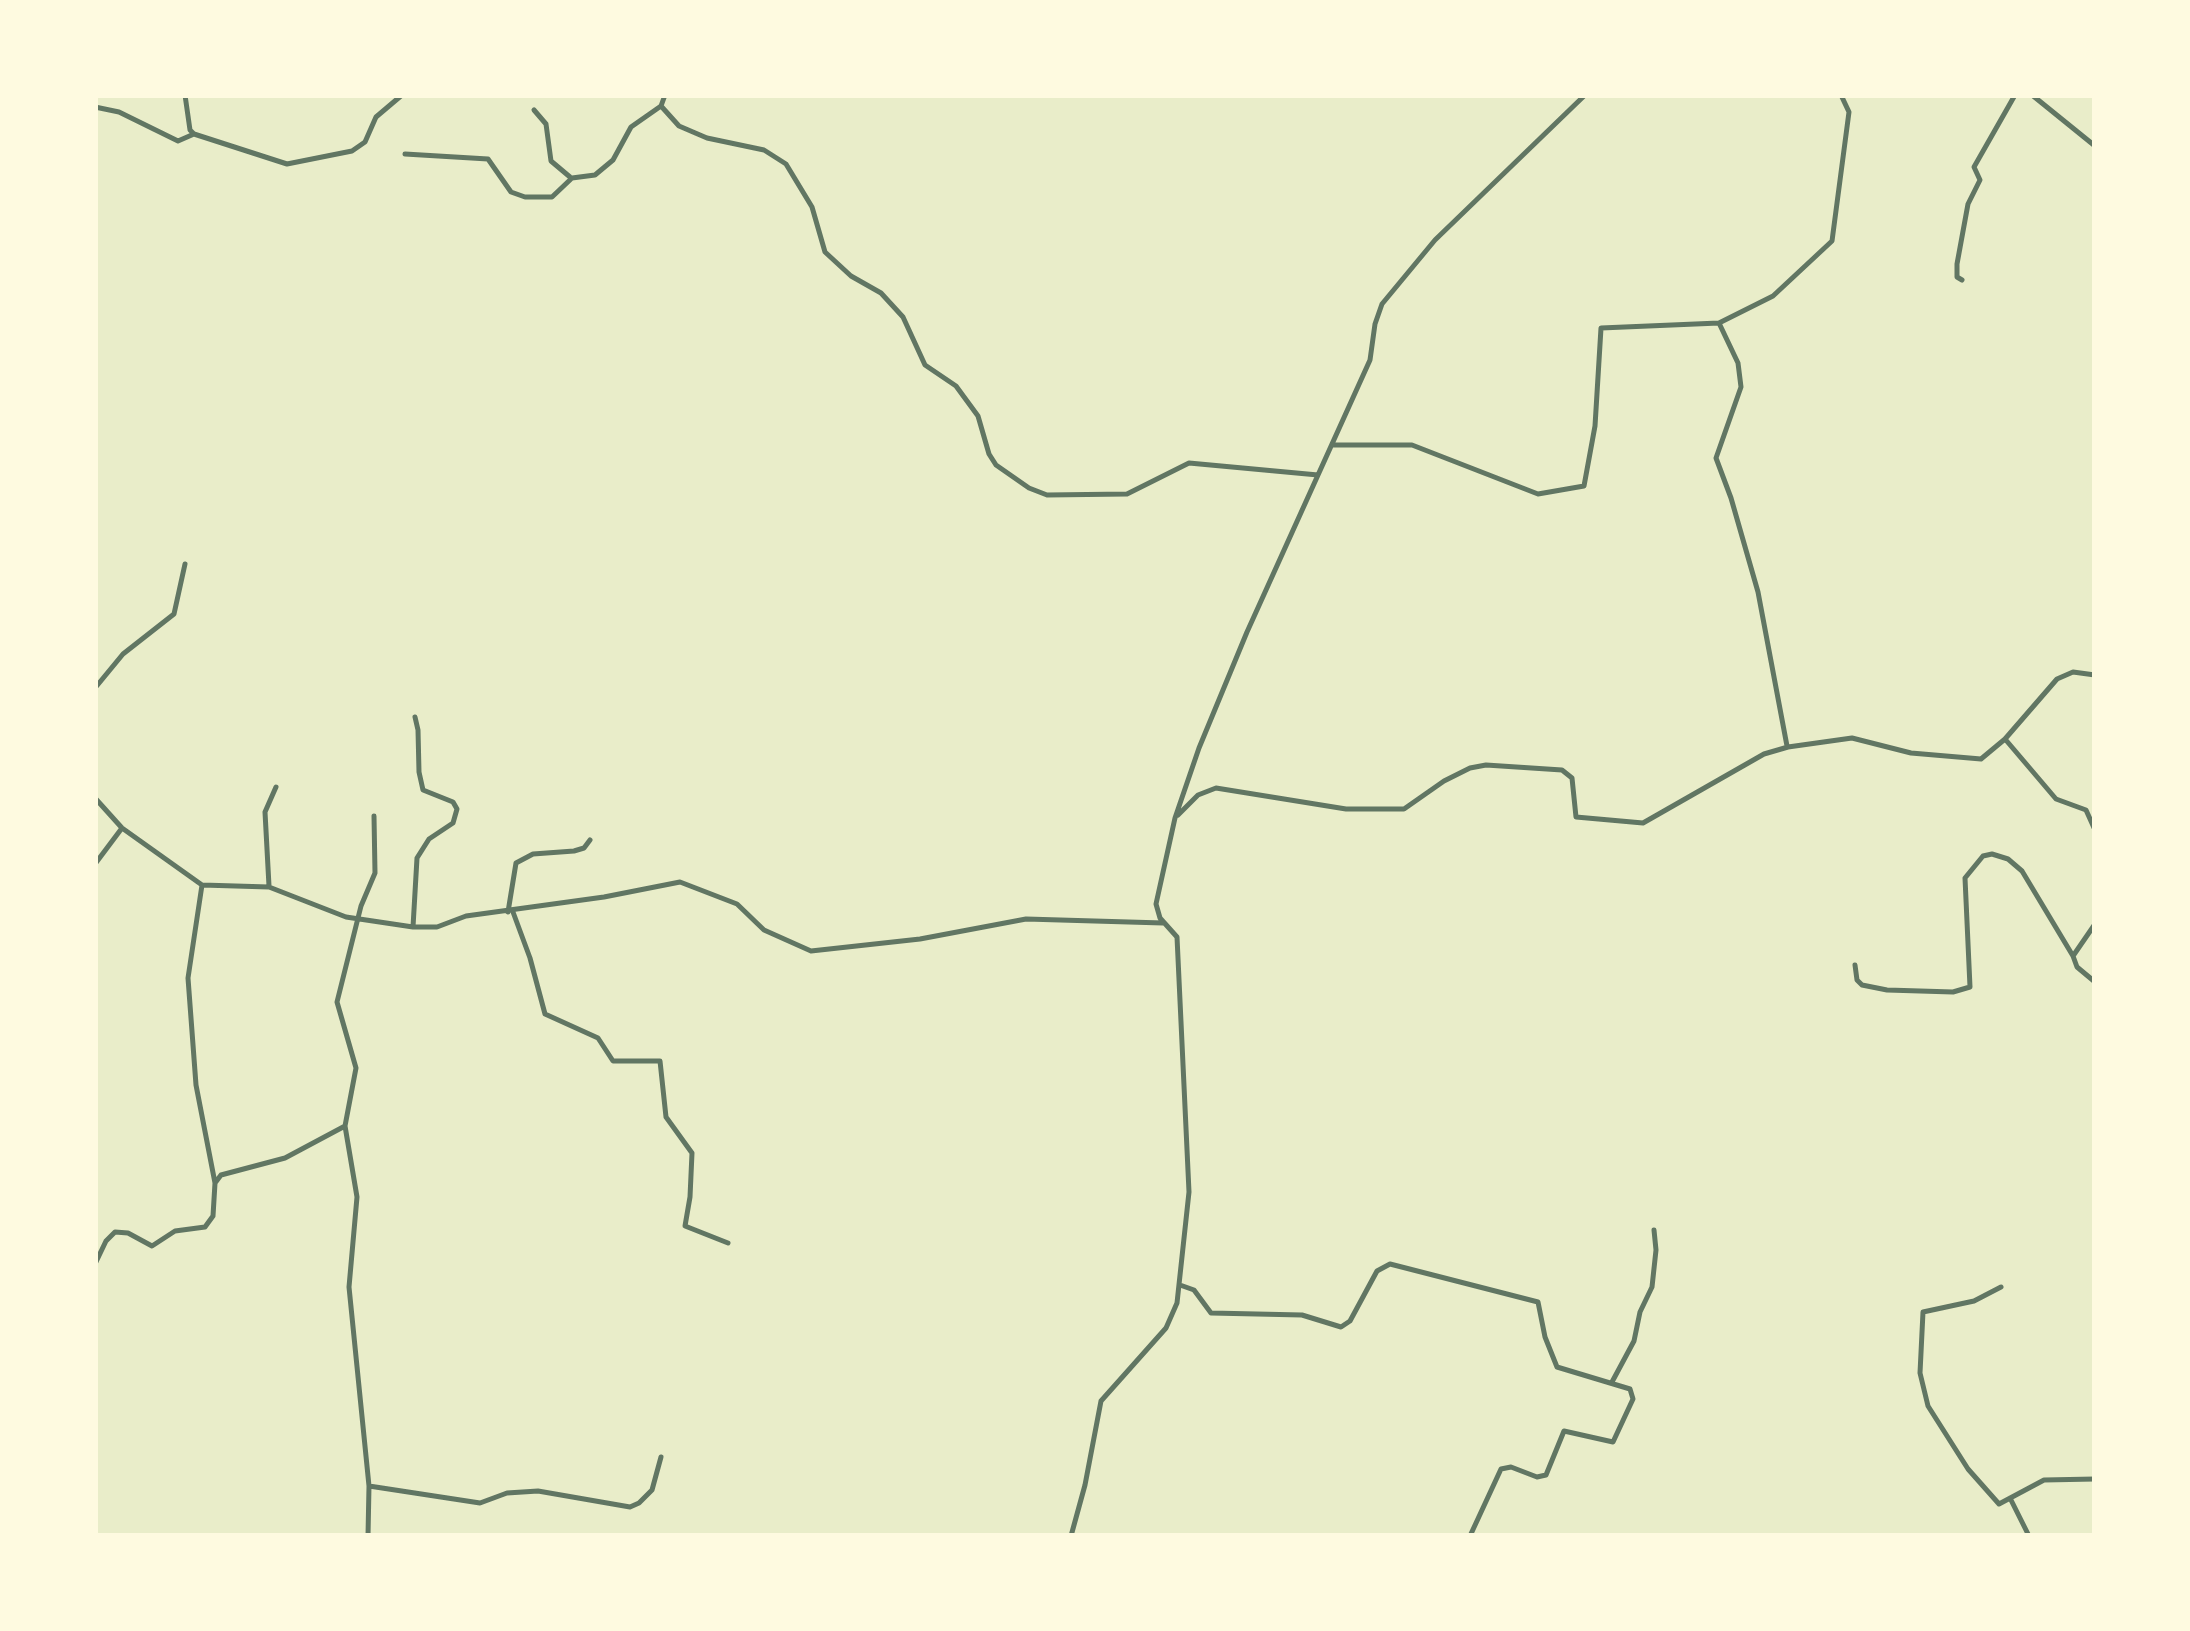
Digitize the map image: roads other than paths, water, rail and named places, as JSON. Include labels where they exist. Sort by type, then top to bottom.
[{"type":"street","points":[[185,95],[194,134],[287,164],[352,150],[365,142],[376,117],[402,95]]},
{"type":"street","points":[[405,154],[488,160],[504,186],[525,197],[552,197],[572,178],[595,175],[617,156],[631,127],[661,106],[665,95]]},
{"type":"street","points":[[1071,1536],[1101,1401],[1166,1328],[1173,1317],[1180,1286],[1189,1192],[1177,937],[1156,911],[1156,904],[1175,818],[1199,748],[1370,360],[1382,304],[1435,240],[1586,95]]},
{"type":"street","points":[[1332,445],[1412,445],[1529,492],[1580,489],[1586,481],[1595,426],[1601,328],[1719,323],[1773,296],[1832,242],[1848,112],[1841,95]]},
{"type":"street","points":[[1962,280],[1957,264],[1968,204],[1979,183],[1974,167],[2014,95]]},
{"type":"street","points":[[2032,95],[2095,146]]},
{"type":"street","points":[[661,106],[679,126],[707,138],[764,150],[786,164],[812,207],[825,252],[851,276],[881,293],[906,322],[925,365],[956,386],[978,416],[996,465],[1030,488],[1047,494],[1127,494],[1190,464],[1318,474]]},
{"type":"street","points":[[95,108],[119,112],[172,139],[183,140],[194,134]]},
{"type":"street","points":[[534,110],[546,124],[551,161],[572,178]]},
{"type":"street","points":[[1719,323],[1738,363],[1741,387],[1716,458],[1758,592],[1788,747]]},
{"type":"street","points":[[95,688],[123,654],[174,614],[185,564]]},
{"type":"street","points":[[1175,818],[1198,795],[1216,788],[1337,808],[1404,809],[1444,781],[1486,765],[1562,770],[1572,778],[1576,817],[1643,823],[1750,762],[1788,747],[1852,738],[1904,752],[1974,760],[1986,756],[2004,740],[2057,679],[2073,672],[2095,675]]},
{"type":"street","points":[[413,927],[416,858],[430,839],[453,823],[457,809],[455,803],[423,790],[414,717]]},
{"type":"street","points":[[2004,740],[2056,799],[2086,810],[2095,830]]},
{"type":"street","points":[[269,887],[265,812],[276,787]]},
{"type":"street","points":[[95,798],[122,828],[202,885],[269,887],[358,920],[413,927],[437,927],[466,916],[680,882],[737,904],[764,930],[801,949],[821,952],[1026,919],[1166,923]]},
{"type":"street","points":[[368,1536],[369,1486],[349,1287],[357,1197],[345,1126],[356,1068],[338,1002],[358,920],[376,873],[374,816]]},
{"type":"street","points":[[95,864],[122,828]]},
{"type":"street","points":[[590,840],[584,848],[533,854],[516,863],[510,912],[530,958],[545,1014],[598,1038],[614,1061],[660,1061],[666,1117],[692,1153],[685,1226],[728,1242]]},
{"type":"street","points":[[1855,965],[1857,980],[1862,985],[1887,990],[1954,992],[1970,987],[1965,878],[1983,856],[1992,854],[2008,859],[2022,871],[2077,967],[2095,982]]},
{"type":"street","points":[[95,1264],[106,1241],[116,1232],[128,1232],[152,1246],[175,1231],[205,1227],[212,1216],[214,1183],[196,1085],[188,978],[202,885]]},
{"type":"street","points":[[2072,956],[2095,924]]},
{"type":"street","points":[[214,1183],[221,1176],[285,1158],[345,1126]]},
{"type":"street","points":[[1612,1382],[1634,1341],[1640,1312],[1652,1286],[1654,1230]]},
{"type":"street","points":[[1180,1286],[1194,1290],[1210,1313],[1302,1314],[1341,1327],[1350,1322],[1382,1266],[1397,1264],[1534,1300],[1540,1306],[1544,1332],[1557,1366],[1612,1382],[1633,1394],[1616,1439],[1610,1442],[1564,1431],[1546,1475],[1537,1477],[1511,1466],[1501,1469],[1470,1536]]},
{"type":"street","points":[[2001,1287],[1974,1301],[1923,1312],[1920,1373],[1930,1411],[1968,1468],[1999,1504],[2044,1480],[2095,1479]]},
{"type":"street","points":[[369,1486],[480,1503],[508,1493],[538,1491],[630,1507],[639,1504],[652,1490],[660,1457]]},
{"type":"street","points":[[2010,1498],[2029,1536]]}]
